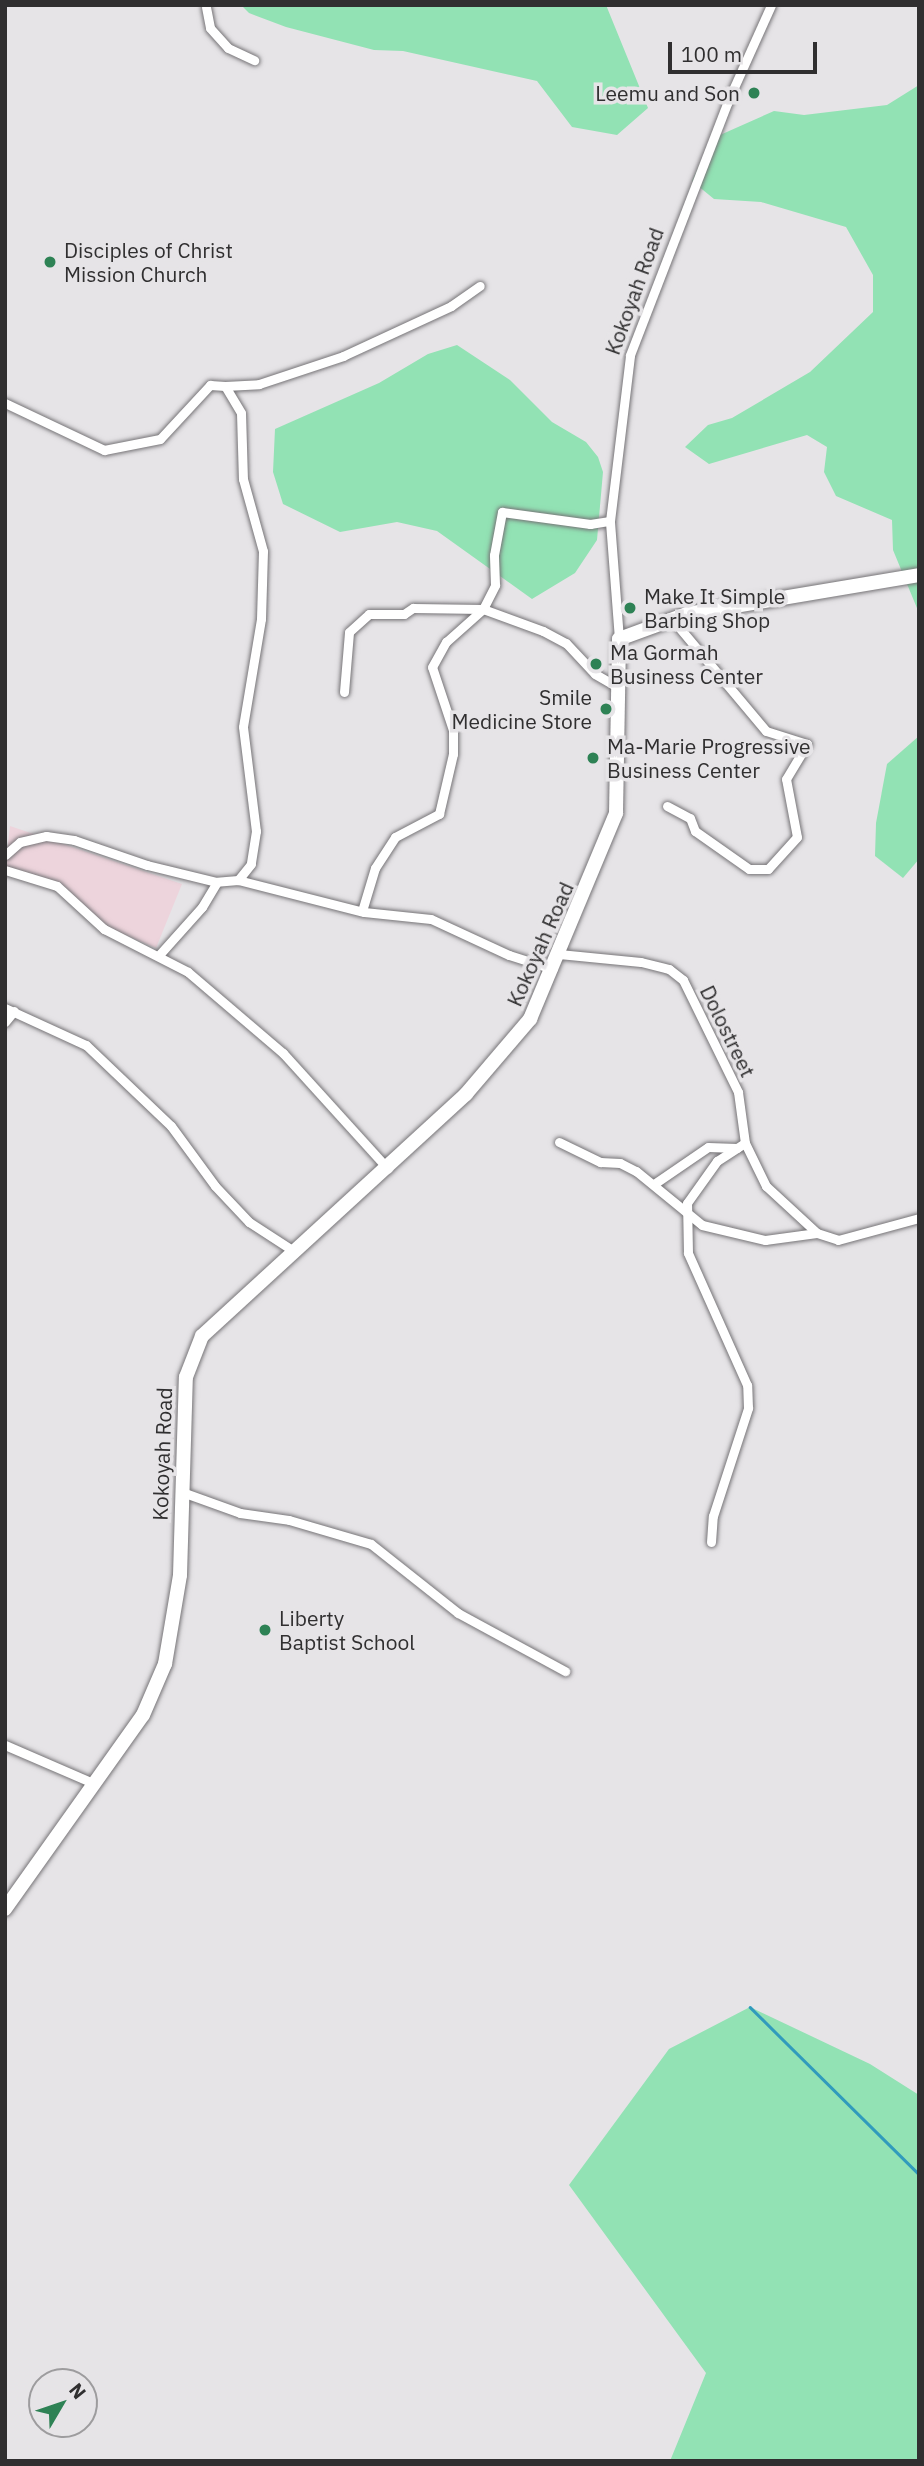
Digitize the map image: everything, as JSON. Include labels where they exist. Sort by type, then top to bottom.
[{"type":"main road","points":[[619,639],[672,619],[919,575]]},
{"type":"main road","name":"Kokoyah Road","points":[[5,1909],[143,1715],[165,1664],[179,1586],[186,1377],[202,1336],[292,1250],[388,1169],[505,1053],[530,1019],[616,813],[619,639]]},
{"type":"street","name":"Kokoyah Road","points":[[619,639],[610,521],[630,355],[727,103],[771,5]]},
{"type":"street","points":[[206,7],[210,28],[219,38],[254,60]]},
{"type":"street","points":[[5,403],[104,450],[160,439],[210,385],[260,384],[343,356],[451,306],[480,286]]},
{"type":"street","points":[[225,386],[241,412],[243,479],[263,551],[261,619],[243,727],[256,831],[251,864],[238,880]]},
{"type":"street","points":[[362,911],[375,867],[396,837],[439,814],[453,754],[453,730],[432,667],[446,642],[483,609],[495,585],[494,555],[502,512],[513,510],[590,524],[610,521]]},
{"type":"street","points":[[344,692],[349,632],[369,614],[404,614],[414,608],[483,609],[566,643],[595,674],[619,688]]},
{"type":"street","points":[[667,806],[690,818],[695,831],[749,869],[768,869],[796,837],[786,779],[807,744],[766,731],[672,619]]},
{"type":"street","points":[[5,855],[20,842],[46,836],[74,839],[147,865],[217,882],[238,880],[362,911],[431,919],[509,955],[553,969]]},
{"type":"street","points":[[5,870],[57,886],[104,929],[188,972],[283,1053],[388,1169]]},
{"type":"street","points":[[159,955],[202,907],[217,882]]},
{"type":"street","name":"Dolostreet","points":[[559,954],[641,962],[669,969],[683,980],[738,1093],[741,1145],[766,1186],[817,1233]]},
{"type":"street","points":[[5,1022],[10,1010],[86,1045],[170,1126],[215,1186],[249,1222],[292,1250]]},
{"type":"street","points":[[559,1142],[600,1162],[620,1163],[686,1208],[702,1225],[751,1239],[817,1233],[838,1240],[919,1218]]},
{"type":"street","points":[[654,1184],[708,1147],[741,1145]]},
{"type":"street","points":[[710,1542],[713,1516],[748,1408],[747,1385],[688,1253],[686,1208],[717,1161],[741,1145]]},
{"type":"street","points":[[182,1492],[240,1513],[289,1520],[371,1544],[458,1613],[565,1671]]},
{"type":"street","points":[[5,1745],[95,1784]]},
{"type":"shaded area","points":[[10,826],[182,884],[156,948],[86,918],[54,881],[5,869]]},
{"type":"green space","points":[[241,5],[606,5],[648,108],[617,135],[572,127],[537,81],[403,51],[374,50],[286,27],[249,13]]},
{"type":"green space","points":[[919,85],[919,613],[893,550],[892,520],[836,496],[824,472],[827,447],[807,435],[709,464],[685,447],[708,425],[732,418],[810,372],[873,312],[873,275],[846,227],[761,202],[714,199],[692,181],[711,139],[774,111],[804,115],[887,105]]},
{"type":"green space","points":[[457,345],[510,380],[552,422],[586,442],[598,457],[603,472],[597,540],[575,573],[532,599],[437,531],[397,522],[340,532],[283,504],[273,472],[275,429],[379,383],[428,354]]},
{"type":"green space","points":[[919,736],[919,859],[903,878],[875,856],[876,823],[887,764]]},
{"type":"green space","points":[[750,2007],[870,2064],[919,2095],[919,2461],[670,2461],[706,2373],[569,2185],[669,2049]]},
{"type":"waterway","points":[[750,2007],[919,2174]]},
{"type":"place","name":"Leemu and Son","points":[[754,93]]},
{"type":"place","name":"Disciples of Christ Mission Church","points":[[50,262]]},
{"type":"place","name":"Make It Simple Barbing Shop","points":[[630,608]]},
{"type":"place","name":"Ma Gormah Business Center","points":[[596,664]]},
{"type":"place","name":"Smile Medicine Store","points":[[606,709]]},
{"type":"place","name":"Ma-Marie Progressive Business Center","points":[[593,758]]},
{"type":"place","name":"Liberty Baptist School","points":[[265,1630]]}]
